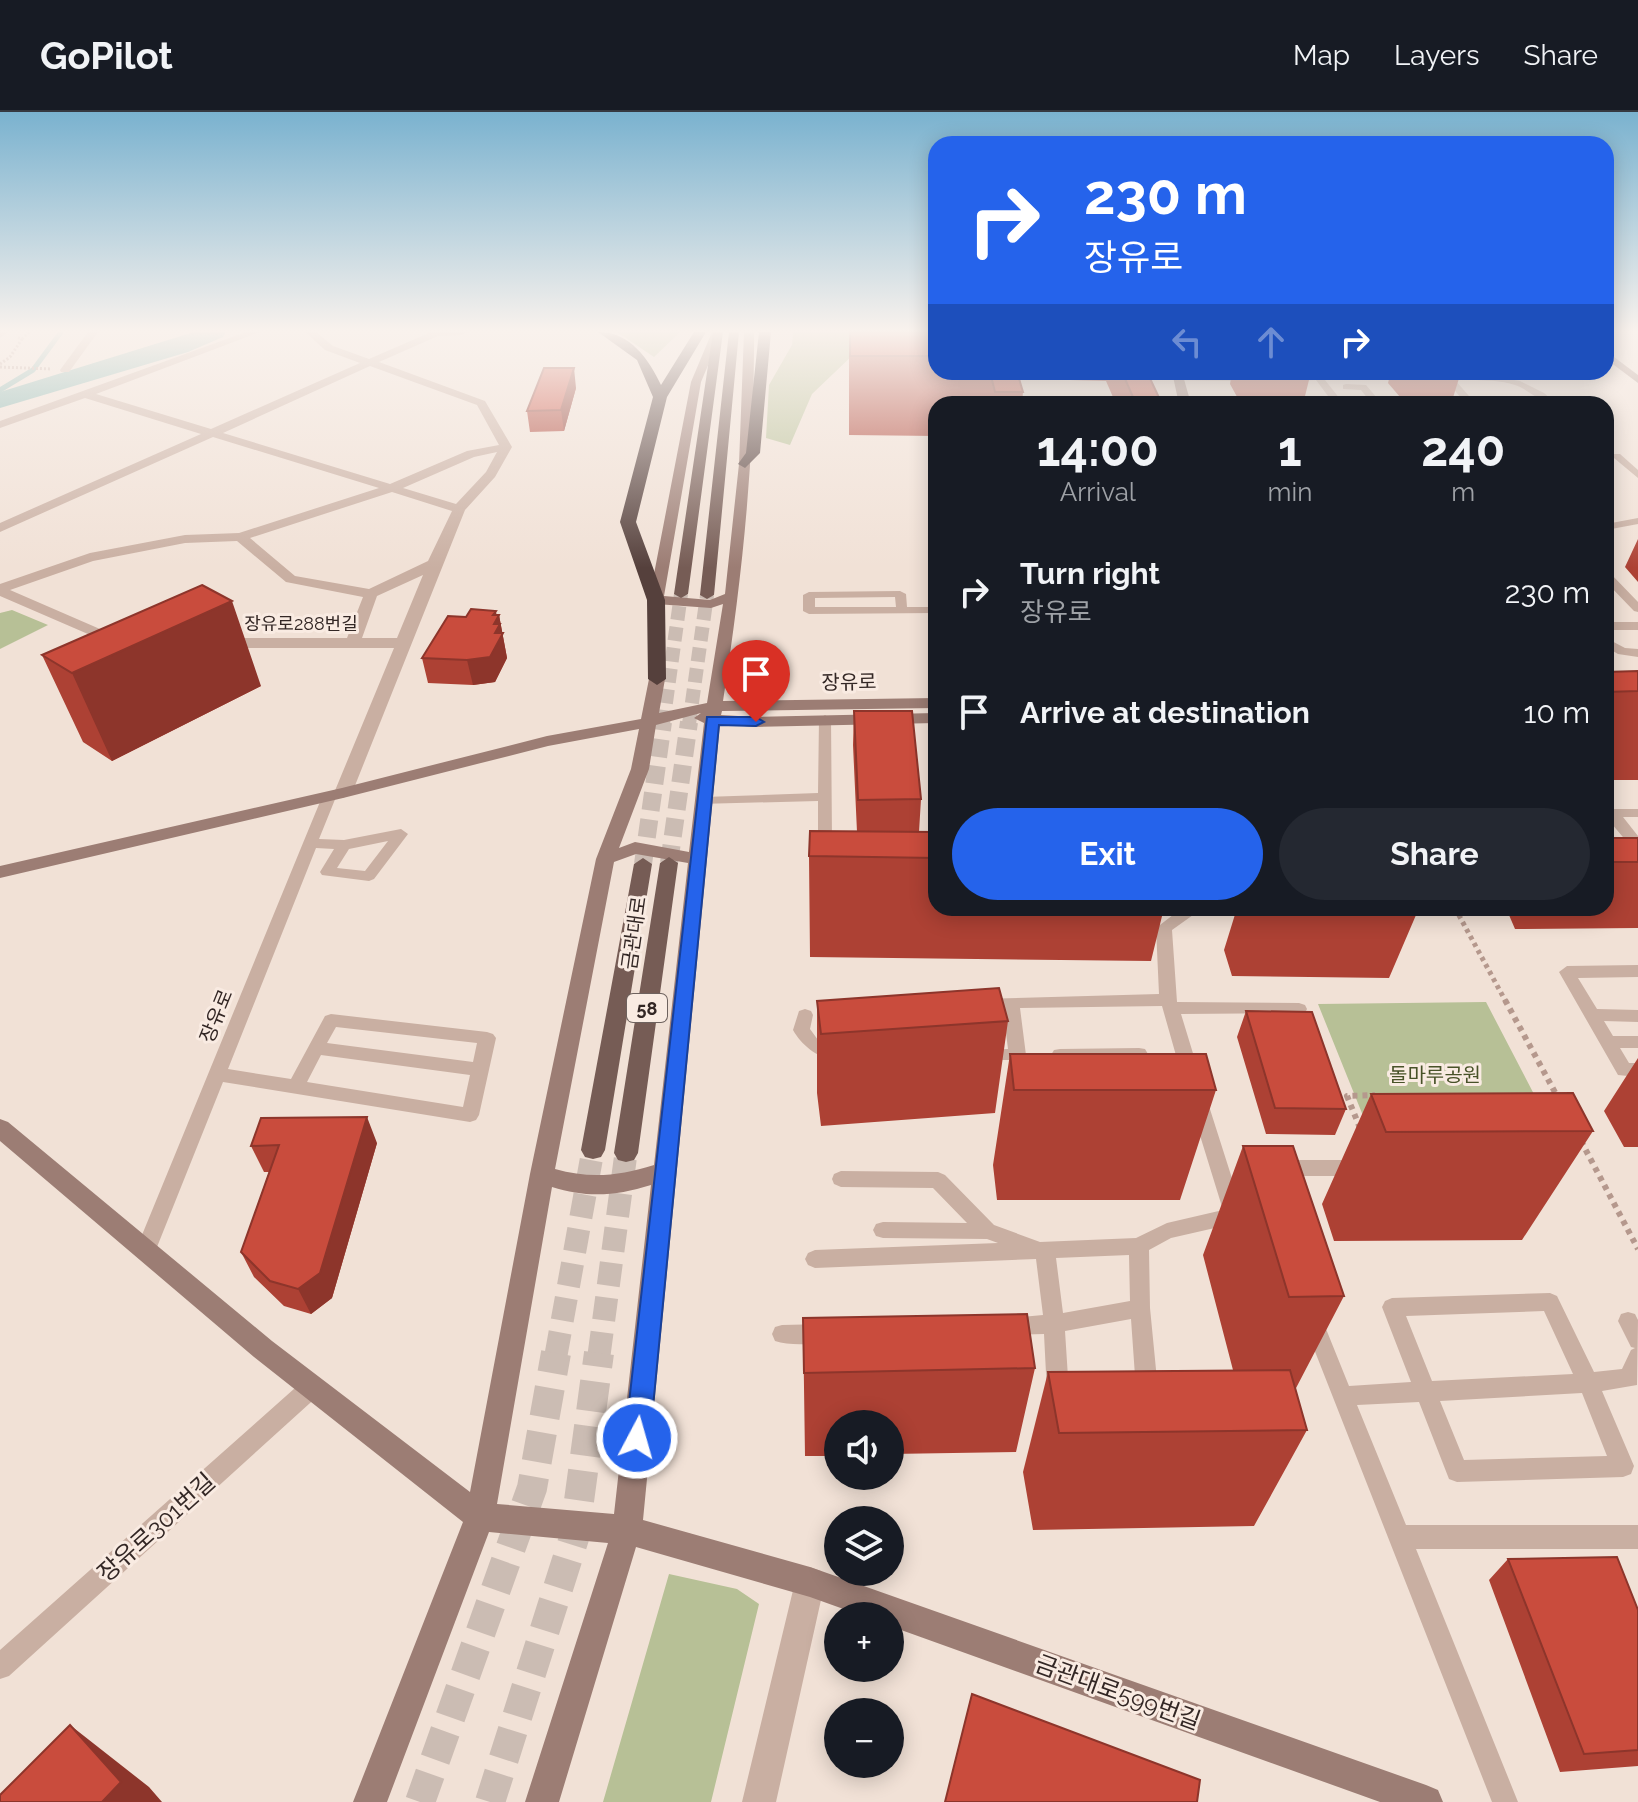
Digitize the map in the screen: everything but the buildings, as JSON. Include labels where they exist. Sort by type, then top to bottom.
[{"type":"highway","points":[[656,411],[628,522],[656,600],[657,679]]},
{"type":"highway","points":[[745,464],[753,453],[757,411]]},
{"type":"main road","points":[[691,411],[656,600],[711,604],[732,596]]},
{"type":"main road","points":[[681,594],[707,411]]},
{"type":"main road","points":[[707,595],[726,411]]},
{"type":"main road","points":[[542,1802],[627,1530],[704,801],[732,596],[745,464],[747,411]]},
{"type":"main road","points":[[370,1802],[480,1517],[542,1174],[605,859],[640,769],[657,679]]},
{"type":"main road","name":"장유로","points":[[714,713],[928,703]]},
{"type":"main road","points":[[0,872],[336,795],[547,741],[647,723],[675,713],[714,713]]},
{"type":"main road","name":"장유로","points":[[714,713],[825,719],[928,718]]},
{"type":"main road","points":[[605,859],[635,848],[698,859]]},
{"type":"main road","name":"금관대로","points":[[626,1153],[669,863]]},
{"type":"main road","name":"금관대로","points":[[593,1150],[643,864]]},
{"type":"main road","points":[[0,1128],[145,1252],[480,1517]]},
{"type":"main road","points":[[542,1174],[579,1187],[616,1187],[666,1170]]},
{"type":"main road","name":"금관대로599번길","points":[[480,1517],[627,1530],[810,1582],[1426,1802]]},
{"type":"street","points":[[0,425],[41,411]]},
{"type":"street","points":[[141,411],[459,509]]},
{"type":"street","points":[[0,528],[268,411]]},
{"type":"street","points":[[485,411],[506,447]]},
{"type":"street","points":[[0,590],[90,557],[185,539],[240,537],[393,488],[471,454],[506,447]]},
{"type":"street","points":[[336,795],[459,509],[491,474],[506,447]]},
{"type":"street","points":[[240,537],[291,579],[371,594],[434,564]]},
{"type":"street","points":[[0,590],[115,642],[131,642]]},
{"type":"street","points":[[352,644],[371,594]]},
{"type":"street","name":"장유로288번길","points":[[210,643],[403,643]]},
{"type":"street","points":[[759,1802],[810,1582]]},
{"type":"lane","points":[[1638,456],[1617,456],[1638,475]]},
{"type":"lane","points":[[1614,526],[1635,523]]},
{"type":"lane","points":[[1614,584],[1638,609]]},
{"type":"lane","points":[[902,610],[900,594],[809,595],[809,611],[928,610]]},
{"type":"lane","points":[[1614,626],[1638,626]]},
{"type":"lane","points":[[1614,646],[1638,653]]},
{"type":"lane","points":[[825,719],[825,839]]},
{"type":"lane","name":"장유로","points":[[145,1252],[310,843],[336,795]]},
{"type":"lane","points":[[704,801],[825,797]]},
{"type":"lane","points":[[1614,813],[1638,813]]},
{"type":"lane","points":[[1614,819],[1638,848]]},
{"type":"lane","points":[[310,843],[344,845],[401,834],[369,876],[327,872],[344,845]]},
{"type":"lane","points":[[1617,849],[1638,848]]},
{"type":"lane","points":[[815,1259],[1139,1246],[1167,1231],[1240,1221],[1227,1168],[1193,1108],[1170,1004],[1157,925],[1176,916]]},
{"type":"lane","points":[[1638,971],[1567,972],[1624,1070],[1638,1070]]},
{"type":"lane","points":[[1011,1002],[1028,1058]]},
{"type":"lane","points":[[964,1003],[1170,1004],[1299,1009]]},
{"type":"lane","points":[[805,1015],[801,1030],[812,1044],[832,1053],[854,1054],[854,1041]]},
{"type":"lane","points":[[1591,1015],[1638,1016]]},
{"type":"lane","points":[[217,1074],[296,1087],[470,1115],[487,1038],[331,1020],[296,1087]]},
{"type":"lane","points":[[1607,1042],[1638,1042]]},
{"type":"lane","points":[[316,1048],[480,1070]]},
{"type":"lane","points":[[957,1055],[1028,1058],[1139,1054]]},
{"type":"lane","points":[[1267,1168],[1346,1168]]},
{"type":"lane","points":[[841,1179],[938,1180],[987,1231]]},
{"type":"lane","points":[[883,1230],[987,1231],[1045,1252]]},
{"type":"lane","points":[[1133,1401],[1148,1401],[1140,1308],[1139,1246]]},
{"type":"lane","points":[[1045,1252],[1054,1324],[1058,1403],[1073,1403]]},
{"type":"lane","points":[[1302,1294],[1505,1802]]},
{"type":"lane","points":[[1550,1302],[1588,1383],[1623,1466],[1457,1471],[1392,1307],[1550,1302]]},
{"type":"lane","points":[[979,1327],[1054,1324],[1140,1308]]},
{"type":"lane","points":[[782,1334],[843,1332]]},
{"type":"lane","points":[[1342,1396],[1588,1383],[1629,1378],[1638,1357]]},
{"type":"lane","name":"장유로301번길","points":[[0,1667],[312,1387]]},
{"type":"lane","points":[[1399,1537],[1638,1537]]},
{"type":"path","points":[[1459,916],[1564,1110]]},
{"type":"path","points":[[1362,1133],[1347,1096],[1388,1094]]},
{"type":"path","points":[[1575,1130],[1638,1249]]},
{"type":"green space","points":[[768,411],[805,411],[790,445],[766,438]]},
{"type":"green space","points":[[12,610],[48,625],[0,649],[0,613]]},
{"type":"green space","name":"돌마루공원","points":[[1486,1002],[1561,1146],[1376,1148],[1318,1004]]},
{"type":"green space","points":[[669,1574],[737,1589],[759,1604],[711,1802],[603,1802]]},
{"type":"tunnel","points":[[663,724],[681,594]]},
{"type":"tunnel","points":[[689,724],[707,595]]},
{"type":"tunnel","points":[[643,864],[663,722]]},
{"type":"tunnel","points":[[669,863],[689,722]]},
{"type":"tunnel","points":[[556,1355],[593,1150]]},
{"type":"tunnel","points":[[599,1355],[626,1153]]},
{"type":"tunnel","points":[[420,1802],[532,1488],[556,1353]]},
{"type":"tunnel","points":[[490,1802],[574,1538],[599,1353]]},
{"type":"route","points":[[637,1438],[712,720],[756,722]]}]
